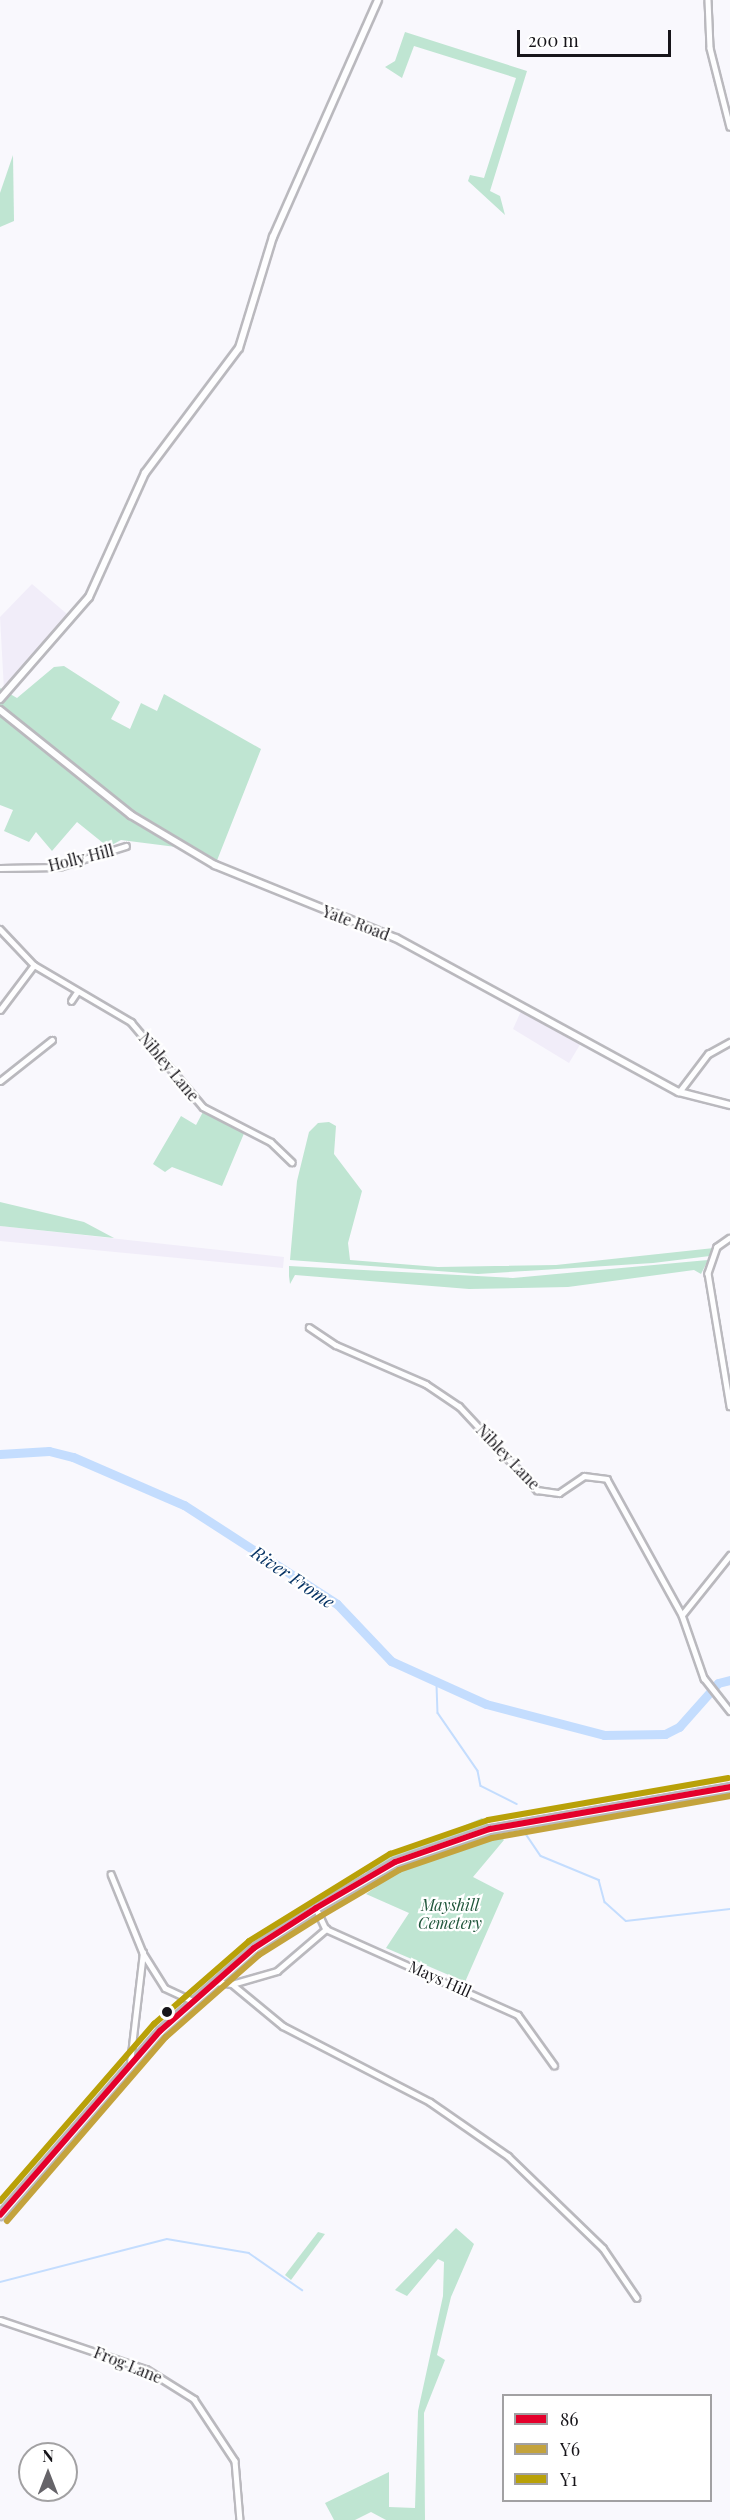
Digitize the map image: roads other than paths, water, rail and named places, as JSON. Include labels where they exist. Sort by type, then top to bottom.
[{"type":"main road","points":[[0,699],[89,597],[145,473],[239,348],[273,237],[378,0]]},
{"type":"main road","name":"Yate Road","points":[[0,710],[80,777],[184,848],[276,894],[396,938],[679,1092],[730,1105]]},
{"type":"main road","points":[[0,2215],[130,2063],[214,1980],[316,1908],[394,1862],[490,1829],[569,1811],[730,1787]]},
{"type":"street","points":[[708,0],[710,48],[730,127]]},
{"type":"street","name":"Holly Hill","points":[[0,867],[59,867],[126,846]]},
{"type":"street","name":"Nibley Lane","points":[[0,929],[34,965],[131,1022],[203,1107],[272,1142],[292,1162]]},
{"type":"street","points":[[0,1009],[34,965]]},
{"type":"street","points":[[71,1001],[77,992]]},
{"type":"street","points":[[679,1092],[708,1054],[730,1042]]},
{"type":"street","points":[[0,1081],[51,1043]]},
{"type":"street","points":[[730,1239],[717,1247],[709,1267],[711,1312],[724,1347],[730,1406]]},
{"type":"street","name":"Nibley Lane","points":[[309,1327],[336,1346],[426,1384],[459,1406],[537,1490],[559,1492],[584,1476],[607,1479],[682,1615],[709,1685],[730,1711]]},
{"type":"street","points":[[682,1615],[730,1555]]},
{"type":"street","points":[[111,1874],[143,1953],[165,1988],[193,2001]]},
{"type":"street","points":[[231,1984],[288,1965],[326,1929],[316,1908]]},
{"type":"street","name":"Mays Hill","points":[[326,1929],[509,2008],[538,2037],[554,2065]]},
{"type":"street","points":[[130,2063],[143,1953]]},
{"type":"street","points":[[214,1980],[231,1984],[283,2026],[430,2102],[508,2156],[603,2248],[637,2298]]},
{"type":"street","name":"Frog Lane","points":[[0,2320],[146,2369],[195,2399],[235,2461],[240,2520]]},
{"type":"waterway","name":"River Frome","points":[[0,1454],[49,1451],[73,1457],[184,1505],[337,1604],[391,1661],[486,1704],[604,1735],[665,1734],[679,1727],[718,1683],[730,1680]]},
{"type":"waterway","points":[[437,1685],[438,1713],[478,1771],[481,1786],[517,1804]]},
{"type":"waterway","points":[[524,1831],[541,1856],[599,1880],[605,1902],[626,1921],[730,1909]]},
{"type":"waterway","points":[[0,2282],[167,2239],[249,2253],[302,2290]]},
{"type":"park label","name":"Mayshill Cemetery","points":[[450,1914]]}]
